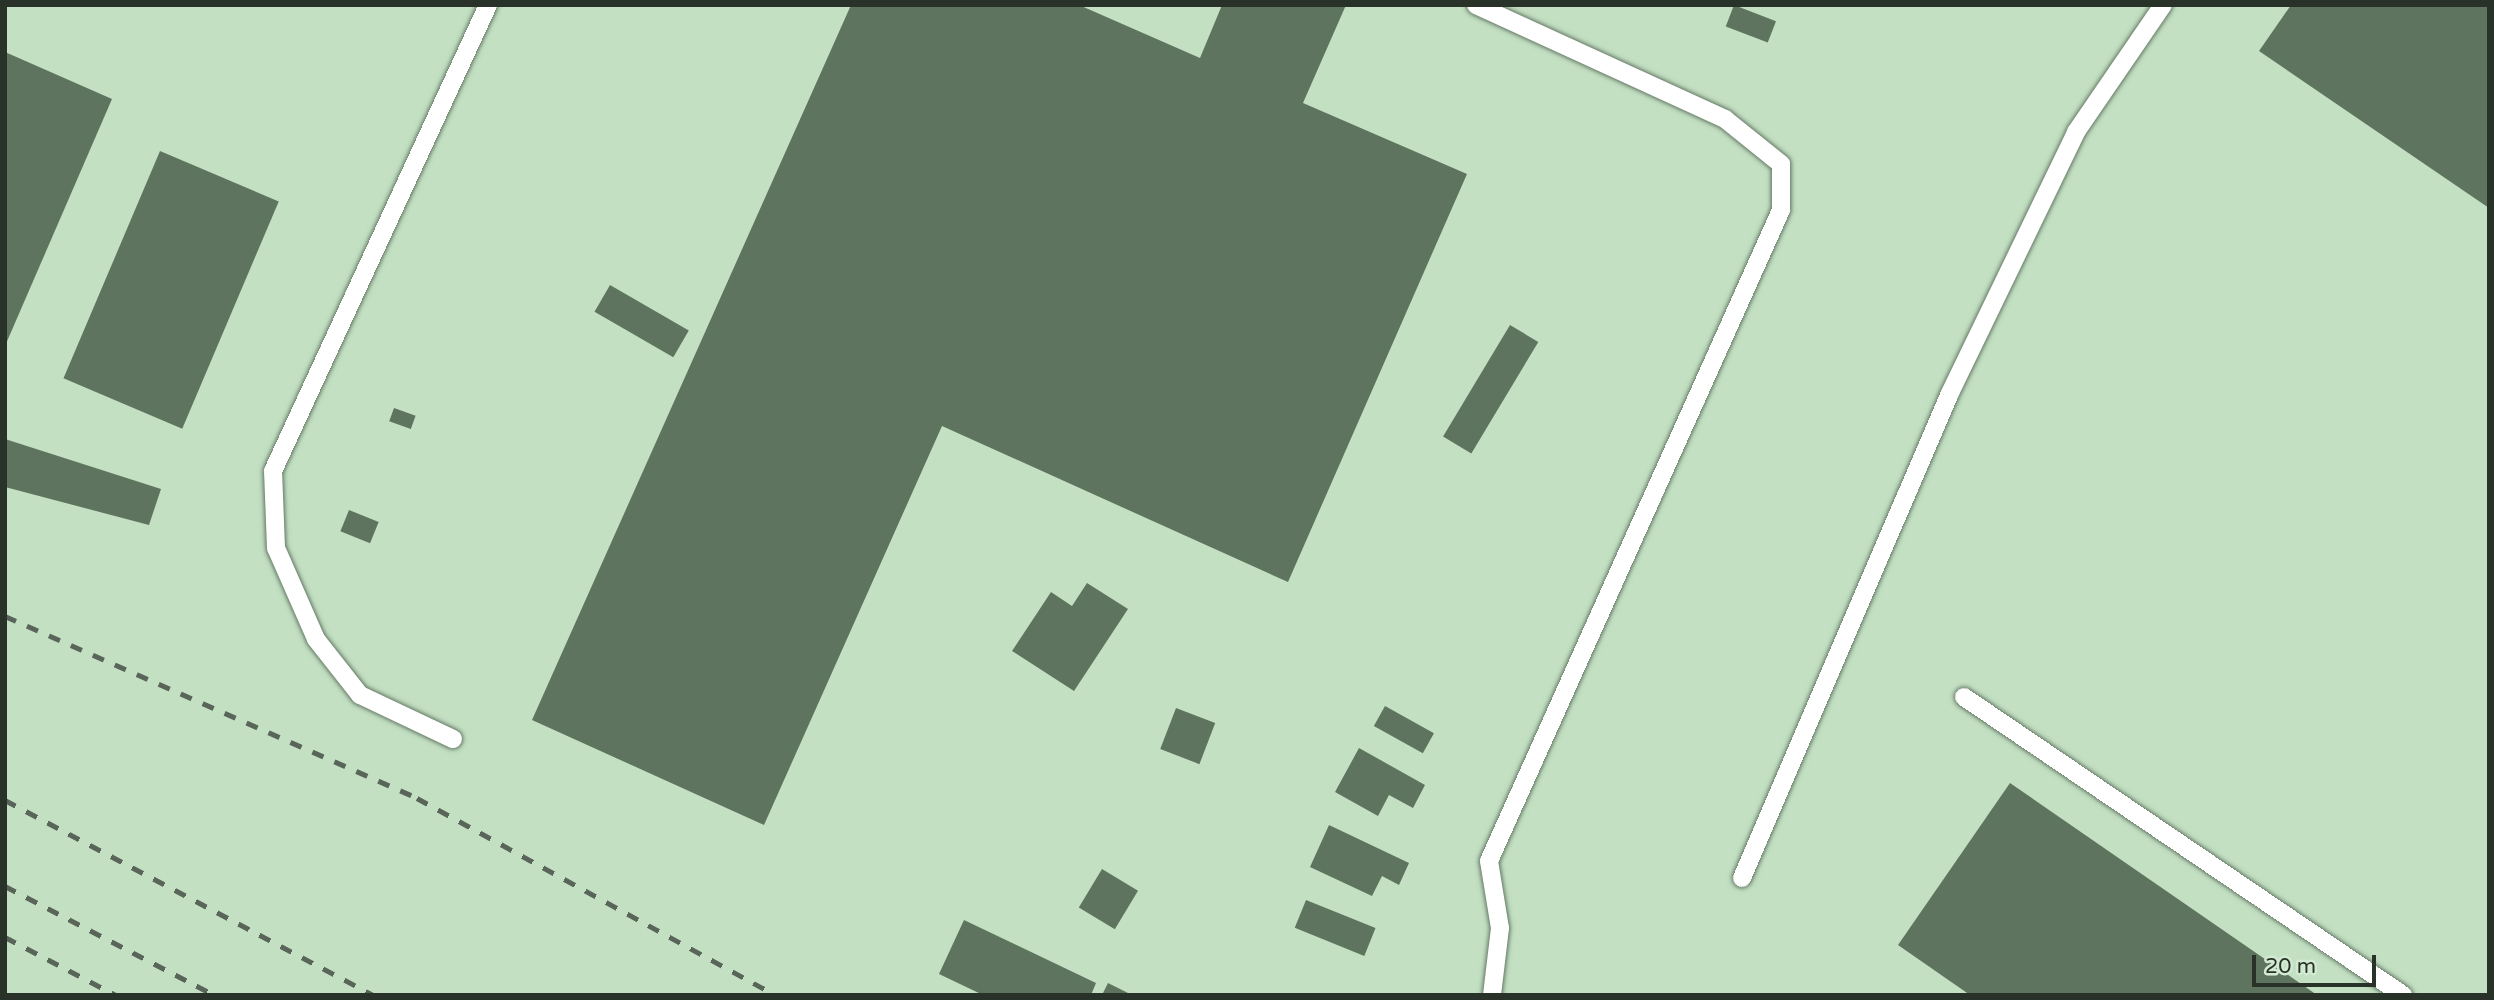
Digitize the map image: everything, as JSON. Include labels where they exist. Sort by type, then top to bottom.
[{"type":"lane","points":[[453,739],[360,695],[316,639],[276,548],[273,471],[488,5]]},
{"type":"lane","points":[[1476,5],[1725,119],[1781,164],[1781,210],[1489,862],[1500,928],[1492,995]]},
{"type":"lane","points":[[1742,877],[1986,318],[2076,132],[2163,5]]},
{"type":"lane","points":[[1964,697],[2403,995]]},
{"type":"shaded area","points":[[5,5],[2489,5],[2489,995],[5,995]]},
{"type":"building","points":[[851,5],[1079,5],[1200,58],[1222,5],[1346,5],[1303,103],[1467,174],[1288,582],[942,426],[764,825],[532,720]]},
{"type":"building","points":[[1734,5],[1776,21],[1768,43],[1726,26]]},
{"type":"building","points":[[2291,5],[2489,5],[2489,208],[2259,51]]},
{"type":"building","points":[[5,52],[112,99],[5,346]]},
{"type":"building","points":[[160,151],[279,201],[182,429],[63,378]]},
{"type":"building","points":[[610,285],[689,330],[673,357],[594,312]]},
{"type":"building","points":[[1510,325],[1538,342],[1471,453],[1443,436]]},
{"type":"building","points":[[394,408],[416,416],[411,429],[389,421]]},
{"type":"building","points":[[5,439],[161,489],[149,525],[5,487]]},
{"type":"building","points":[[349,510],[379,522],[370,543],[340,531]]},
{"type":"building","points":[[1087,583],[1128,609],[1074,691],[1012,651],[1051,592],[1072,606]]},
{"type":"building","points":[[1385,706],[1434,733],[1423,753],[1374,726]]},
{"type":"building","points":[[1176,708],[1215,723],[1199,764],[1160,749]]},
{"type":"building","points":[[1359,748],[1425,785],[1413,808],[1389,795],[1378,816],[1335,792]]},
{"type":"building","points":[[2010,783],[2317,995],[1970,995],[1898,945]]},
{"type":"building","points":[[1329,825],[1409,863],[1399,885],[1382,876],[1372,896],[1310,867]]},
{"type":"building","points":[[1102,869],[1138,891],[1115,929],[1079,908]]},
{"type":"building","points":[[1306,900],[1376,928],[1364,956],[1295,928]]},
{"type":"building","points":[[964,920],[1096,983],[1091,995],[983,995],[939,974]]},
{"type":"building","points":[[1108,983],[1132,995],[1102,995]]},
{"type":"railway","points":[[5,616],[417,798],[776,995]]},
{"type":"railway","points":[[5,800],[374,995]]},
{"type":"railway","points":[[5,886],[214,995]]},
{"type":"railway","points":[[5,937],[116,995]]}]
